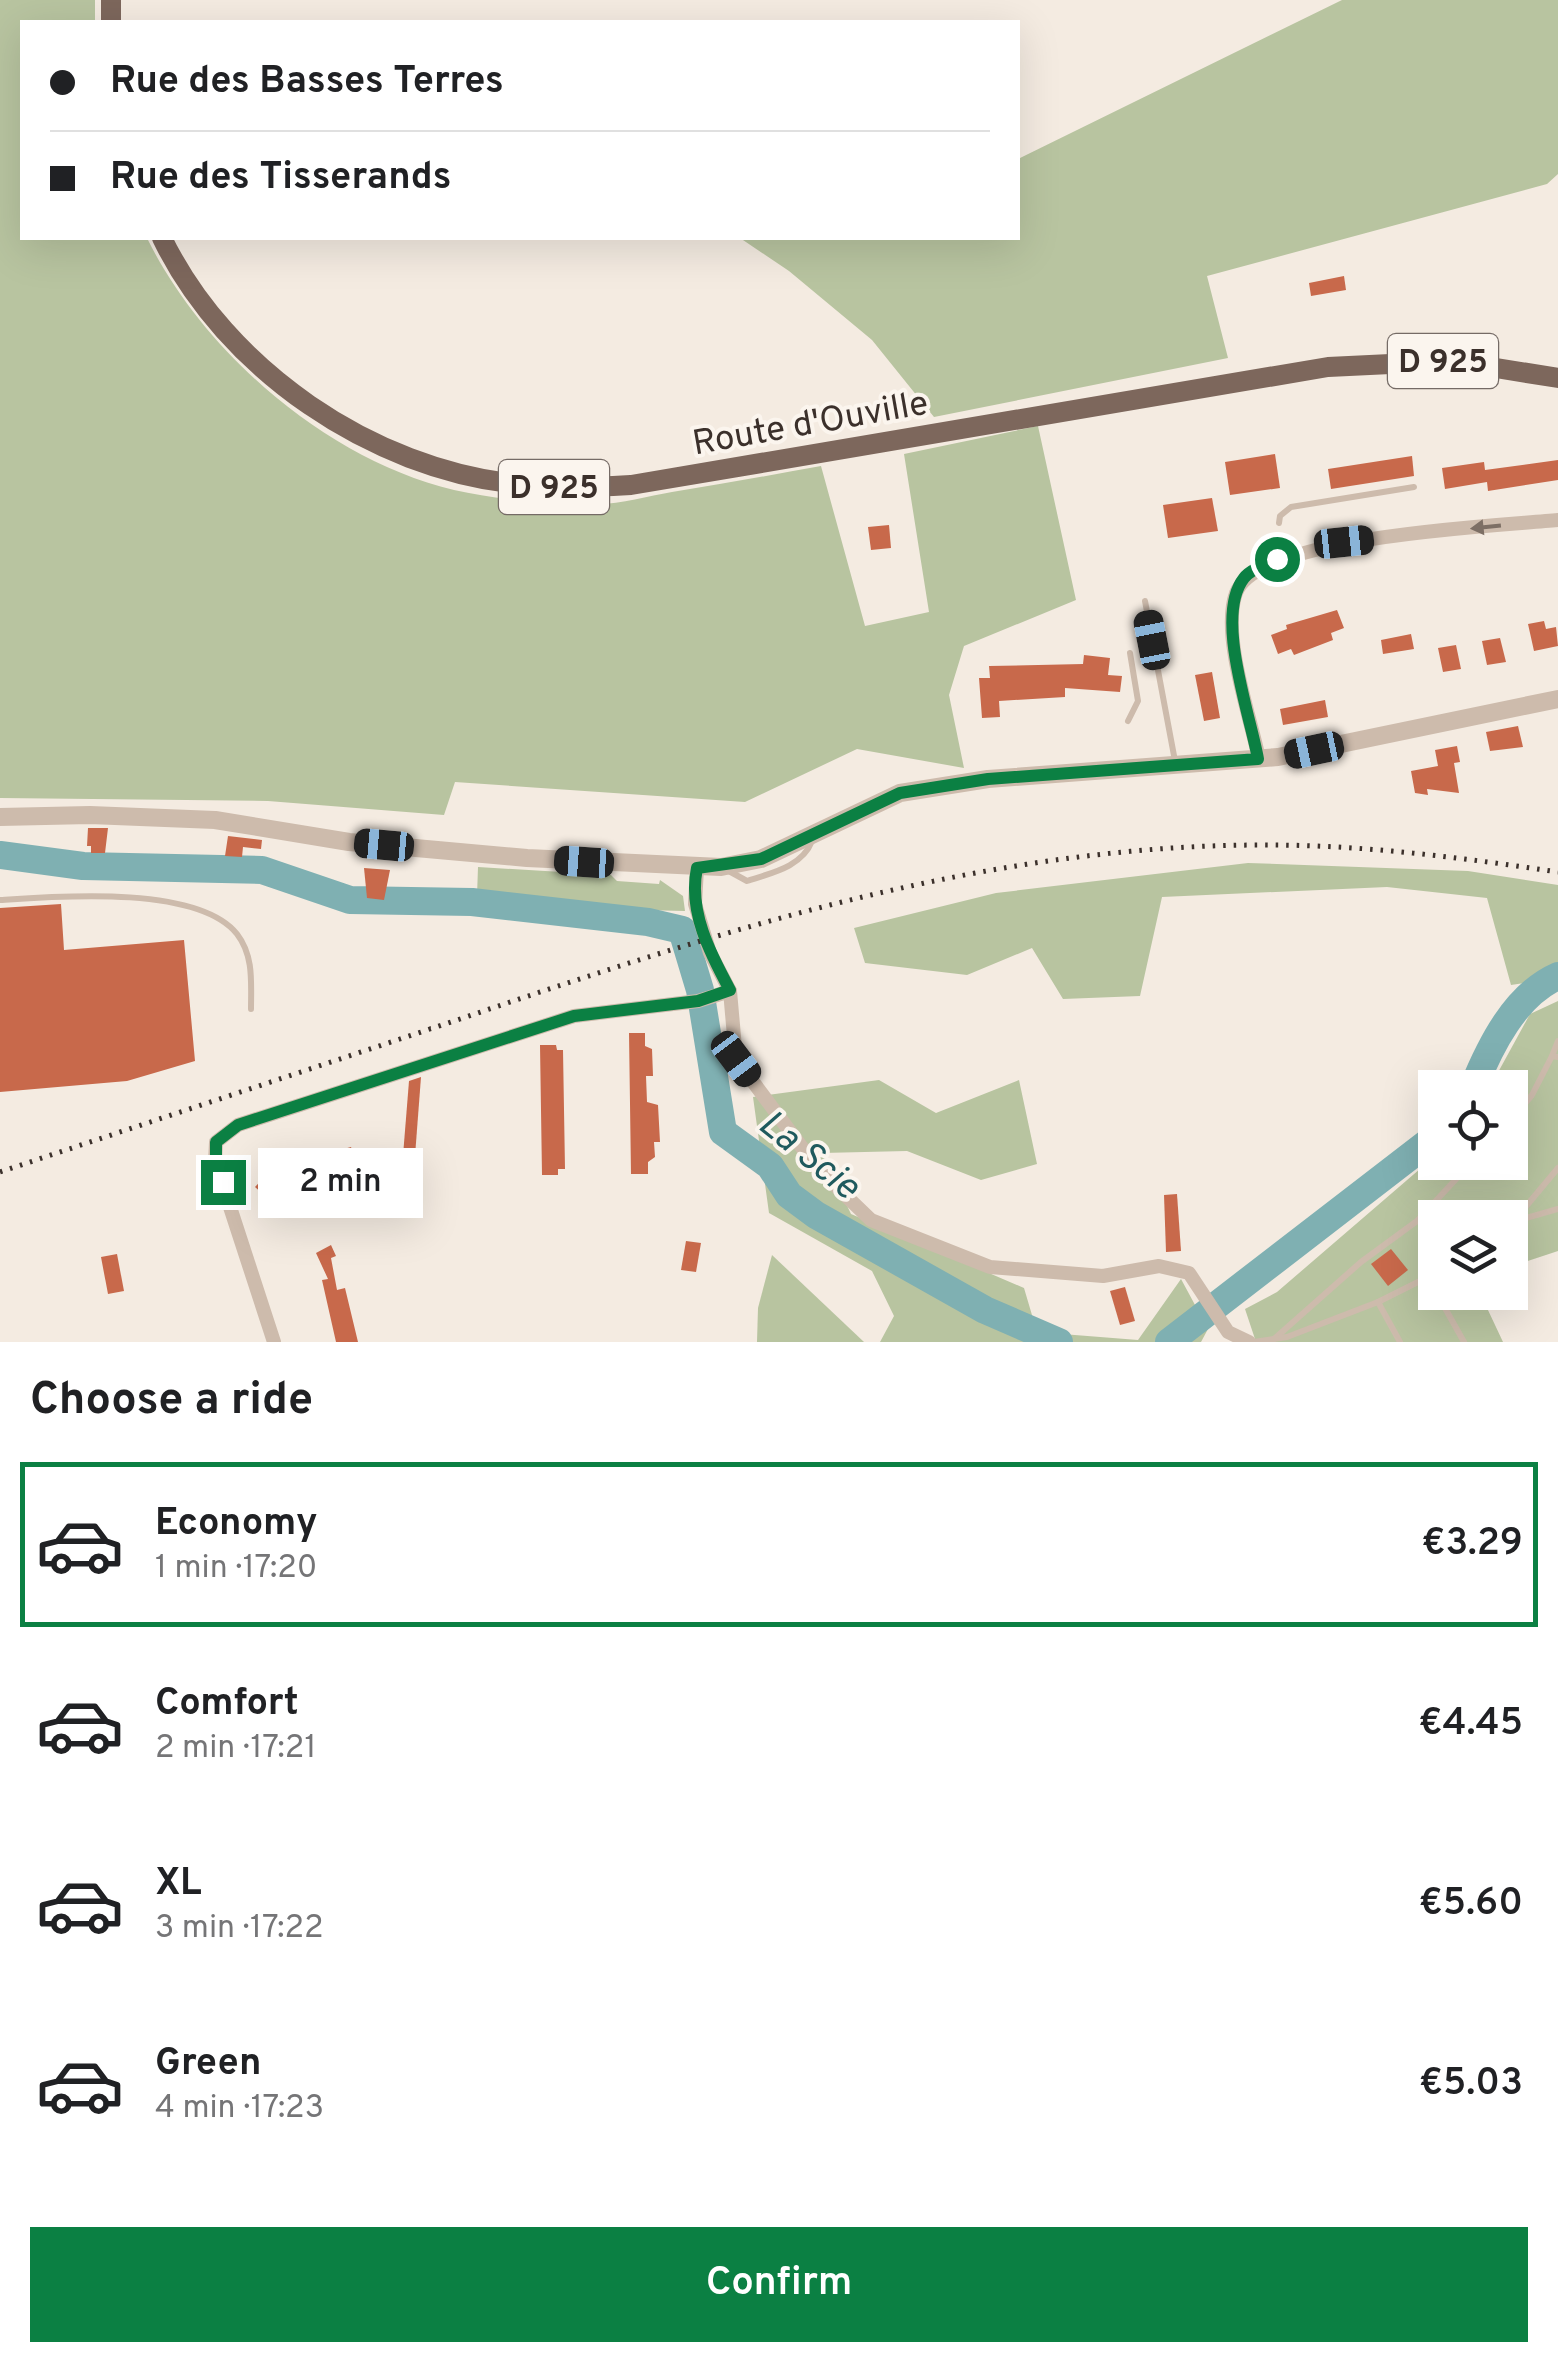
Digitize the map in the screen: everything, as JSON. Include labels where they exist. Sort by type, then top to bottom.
[{"type":"main road","name":"Route d'Ouville","points":[[163,240],[198,296],[242,348],[296,394],[352,432],[432,467],[514,484],[631,485],[1328,366],[1453,361],[1558,378]]},
{"type":"street","points":[[1258,759],[1230,622],[1236,594],[1246,575],[1277,559],[1344,542],[1558,520]]},
{"type":"street","points":[[0,816],[90,814],[215,820],[348,842],[722,867],[761,859],[900,793],[988,779],[1258,759],[1558,698]]},
{"type":"street","points":[[697,868],[695,904],[726,992],[736,1059],[818,1169],[871,1220],[990,1267],[1102,1276],[1159,1266],[1189,1273],[1228,1332],[1252,1342]]},
{"type":"street","points":[[274,1342],[216,1160],[216,1142],[226,1134],[238,1125],[574,1016],[698,1001],[726,992]]},
{"type":"lane","points":[[1278,523],[1291,507],[1414,487]]},
{"type":"lane","points":[[1145,601],[1176,767]]},
{"type":"lane","points":[[1128,721],[1138,700],[1130,652]]},
{"type":"lane","points":[[0,900],[70,896],[189,904],[220,918],[239,936],[250,960],[252,1008]]},
{"type":"lane","points":[[1528,1100],[1555,1056],[1558,1041]]},
{"type":"lane","points":[[1528,1204],[1558,1168]]},
{"type":"lane","points":[[1274,1339],[1361,1262],[1417,1221],[1455,1180]]},
{"type":"lane","points":[[1528,1218],[1558,1209]]},
{"type":"lane","points":[[1252,1342],[1287,1338],[1418,1283]]},
{"type":"lane","points":[[1378,1302],[1400,1342]]},
{"type":"lane","points":[[1446,1310],[1464,1342]]},
{"type":"green space","points":[[0,0],[95,0],[95,20],[20,20],[20,240],[148,240],[201,321],[274,396],[360,454],[407,475],[489,496],[597,504],[821,466],[865,626],[929,612],[904,454],[1038,426],[1076,600],[964,646],[949,695],[964,768],[857,749],[745,802],[455,782],[444,815],[268,801],[0,798]]},
{"type":"green space","points":[[1342,0],[1558,0],[1558,174],[1547,184],[1207,276],[1228,358],[934,417],[872,340],[789,271],[743,240],[1020,240],[1020,158]]},
{"type":"green space","points":[[1248,863],[1468,871],[1558,885],[1558,978],[1511,985],[1487,898],[1387,887],[1162,897],[1140,996],[1063,999],[1032,948],[967,975],[865,963],[854,928],[996,893]]},
{"type":"green space","points":[[478,867],[611,875],[617,881],[659,884],[660,880],[683,896],[685,911],[556,908],[477,896]]},
{"type":"green space","points":[[1558,1001],[1558,1251],[1528,1261],[1528,1200],[1418,1200],[1418,1310],[1488,1310],[1503,1342],[1256,1342],[1245,1309],[1277,1292],[1418,1171],[1418,1180],[1528,1180],[1528,1070],[1499,1070],[1530,1014]]},
{"type":"green space","points":[[879,1080],[936,1113],[1019,1080],[1037,1164],[981,1180],[907,1151],[822,1153],[851,1214],[1024,1288],[1037,1332],[1138,1340],[1181,1279],[1208,1329],[1201,1342],[880,1342],[894,1316],[872,1271],[769,1213],[753,1097]]},
{"type":"green space","points":[[772,1255],[864,1342],[757,1342],[758,1308]]},
{"type":"building","points":[[1344,276],[1346,290],[1311,296],[1309,283]]},
{"type":"building","points":[[1275,454],[1280,488],[1230,495],[1225,462]]},
{"type":"building","points":[[1412,456],[1414,476],[1331,489],[1328,469]]},
{"type":"building","points":[[1558,460],[1558,480],[1488,491],[1487,482],[1445,489],[1442,468],[1484,462],[1485,470]]},
{"type":"building","points":[[1212,498],[1218,531],[1168,538],[1163,505]]},
{"type":"building","points":[[889,525],[891,548],[871,550],[868,527]]},
{"type":"building","points":[[1337,610],[1344,628],[1331,633],[1333,640],[1294,655],[1291,649],[1278,654],[1271,635],[1287,629],[1286,625]]},
{"type":"building","points":[[1544,621],[1546,629],[1556,627],[1558,646],[1534,651],[1528,624]]},
{"type":"building","points":[[1411,634],[1414,649],[1383,654],[1381,640]]},
{"type":"building","points":[[1500,638],[1506,662],[1487,665],[1482,641]]},
{"type":"building","points":[[1456,645],[1461,669],[1443,672],[1438,648]]},
{"type":"building","points":[[1084,655],[1110,658],[1108,675],[1122,676],[1120,692],[1065,688],[1065,697],[999,701],[1000,717],[982,718],[979,678],[990,678],[989,666],[1083,664]]},
{"type":"building","points":[[1212,672],[1220,718],[1204,721],[1195,675]]},
{"type":"building","points":[[1325,700],[1328,717],[1283,725],[1280,709]]},
{"type":"building","points":[[1518,726],[1523,747],[1490,751],[1486,732]]},
{"type":"building","points":[[1457,746],[1460,762],[1454,763],[1459,793],[1427,789],[1428,795],[1415,793],[1411,771],[1438,766],[1435,750]]},
{"type":"building","points":[[88,828],[108,828],[105,853],[91,853],[91,846],[87,846]]},
{"type":"building","points":[[228,836],[262,840],[261,849],[243,847],[242,857],[225,856]]},
{"type":"building","points":[[364,868],[390,870],[384,900],[367,898]]},
{"type":"building","points":[[61,904],[64,950],[184,940],[195,1061],[127,1081],[0,1092],[0,908]]},
{"type":"building","points":[[629,1033],[645,1033],[645,1046],[652,1049],[653,1076],[646,1076],[647,1102],[658,1105],[660,1142],[654,1142],[655,1157],[648,1162],[648,1174],[631,1174]]},
{"type":"building","points":[[540,1045],[556,1045],[557,1050],[563,1050],[565,1169],[558,1169],[558,1175],[542,1175]]},
{"type":"building","points":[[421,1077],[414,1169],[402,1168],[409,1081]]},
{"type":"building","points":[[351,1147],[360,1173],[342,1179],[333,1152]]},
{"type":"building","points":[[271,1170],[288,1191],[275,1205],[255,1187]]},
{"type":"building","points":[[1177,1194],[1181,1251],[1166,1252],[1164,1195]]},
{"type":"building","points":[[686,1241],[701,1243],[696,1272],[681,1270]]},
{"type":"building","points":[[331,1245],[336,1256],[331,1258],[337,1290],[345,1288],[358,1342],[336,1342],[322,1280],[328,1279],[316,1253]]},
{"type":"building","points":[[1391,1249],[1408,1270],[1388,1286],[1371,1264]]},
{"type":"building","points":[[117,1254],[124,1291],[108,1294],[101,1257]]},
{"type":"building","points":[[1125,1287],[1135,1321],[1120,1325],[1110,1291]]},
{"type":"waterway","name":"La Scie","points":[[0,855],[83,866],[262,870],[350,900],[472,902],[648,922],[682,930],[700,990],[723,1132],[770,1166],[789,1195],[816,1215],[985,1310],[1059,1342]]},
{"type":"waterway","name":"La Scie","points":[[1481,1070],[1517,1009],[1558,976]]},
{"type":"waterway","name":"La Scie","points":[[1169,1342],[1418,1150]]},
{"type":"railway","points":[[0,1172],[657,954],[857,898],[959,876],[1061,859],[1164,849],[1269,845],[1414,853],[1558,872]]},
{"type":"route","points":[[223,1182],[216,1160],[216,1142],[238,1125],[574,1016],[698,1001],[730,990],[710,953],[695,904],[697,868],[761,859],[900,793],[988,779],[1155,770],[1258,759],[1230,622],[1236,594],[1246,575],[1277,559]]}]
